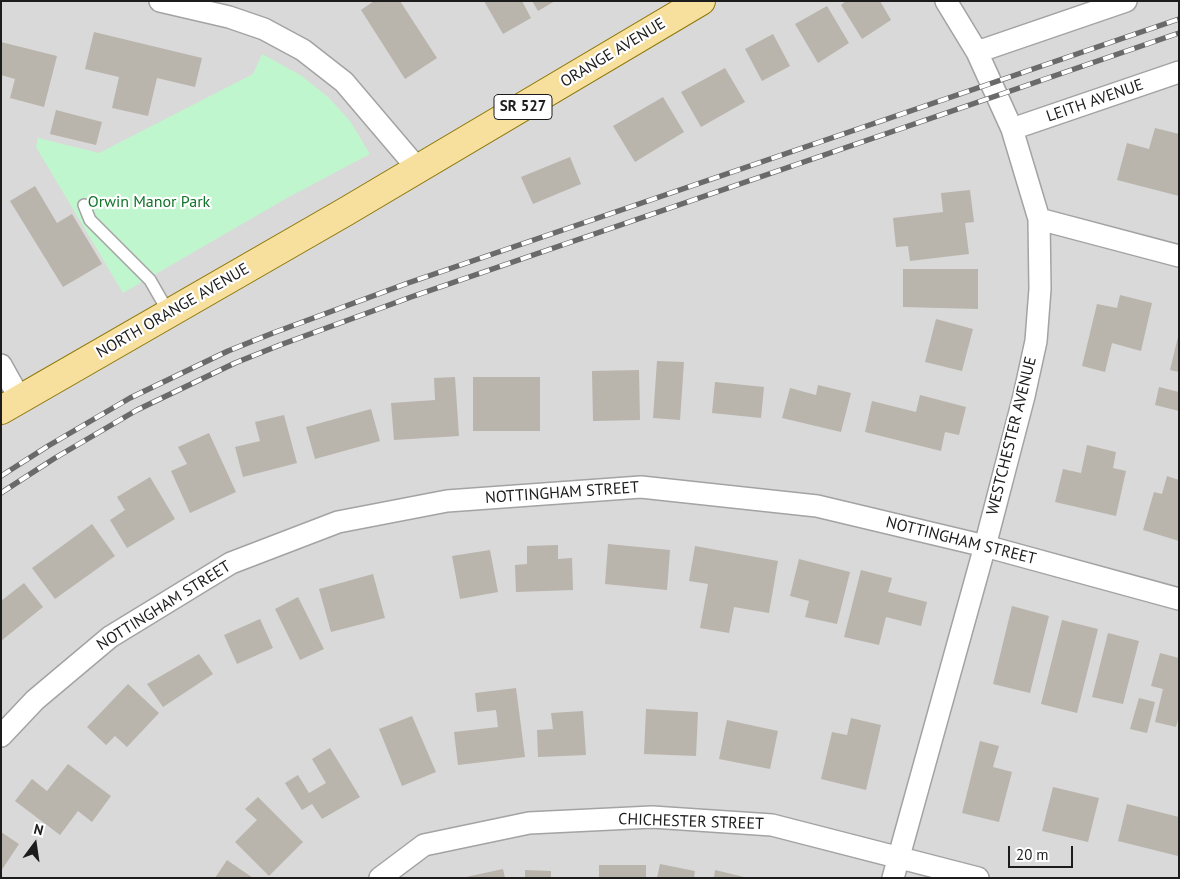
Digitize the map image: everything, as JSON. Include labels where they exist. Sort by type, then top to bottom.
[{"type":"main road","name":"ORANGE AVENUE","points":[[345,212],[701,1]]},
{"type":"main road","name":"NORTH ORANGE AVENUE","points":[[11,404],[345,212]]},
{"type":"street","points":[[160,1],[229,17],[264,29],[303,50],[344,82],[418,169]]},
{"type":"street","name":"WESTCHESTER AVENUE","points":[[893,878],[985,546],[1024,396],[1036,341],[1040,289],[1039,219],[1012,130],[977,52],[946,1]]},
{"type":"street","points":[[977,52],[1126,1]]},
{"type":"street","name":"LEITH AVENUE","points":[[1012,130],[1179,72]]},
{"type":"street","points":[[1039,219],[1179,256]]},
{"type":"street","points":[[1,365],[11,404]]},
{"type":"street","name":"NOTTINGHAM STREET","points":[[1,736],[35,700],[110,637],[231,563],[338,522],[447,501],[641,487],[818,506],[985,546],[1179,599]]},
{"type":"street","name":"CHICHESTER STREET","points":[[380,878],[424,845],[529,823],[642,818],[772,825],[978,878]]},
{"type":"lane","points":[[84,205],[90,220],[150,280],[169,313]]},
{"type":"shaded area","points":[[1,1],[1179,1],[1179,878],[1,878]]},
{"type":"green space","name":"Orwin Manor Park","points":[[262,54],[302,76],[329,98],[350,121],[370,154],[287,198],[123,293],[36,147],[38,138],[99,153],[253,74]]},
{"type":"building","points":[[374,1],[400,1],[437,58],[405,79],[361,10]]},
{"type":"building","points":[[484,1],[522,1],[531,18],[503,34]]},
{"type":"building","points":[[532,1],[555,1],[538,11]]},
{"type":"building","points":[[846,1],[880,1],[891,20],[862,39],[841,5]]},
{"type":"building","points":[[827,6],[849,43],[818,63],[795,24]]},
{"type":"building","points":[[94,32],[202,58],[195,87],[157,78],[148,116],[112,108],[119,77],[85,69]]},
{"type":"building","points":[[773,34],[790,66],[762,81],[745,49]]},
{"type":"building","points":[[1,42],[57,56],[44,107],[10,98],[15,79],[1,75]]},
{"type":"building","points":[[725,68],[745,102],[701,127],[681,92]]},
{"type":"building","points":[[663,97],[684,132],[635,162],[613,126]]},
{"type":"building","points":[[56,110],[102,122],[96,145],[50,134]]},
{"type":"building","points":[[1155,128],[1179,134],[1179,196],[1117,180],[1127,143],[1149,149]]},
{"type":"building","points":[[570,157],[581,184],[533,204],[521,177]]},
{"type":"building","points":[[35,186],[57,223],[72,214],[102,264],[63,287],[10,201]]},
{"type":"building","points":[[970,190],[974,222],[965,223],[969,254],[910,261],[908,246],[896,247],[893,218],[943,212],[941,193]]},
{"type":"building","points":[[903,269],[978,269],[978,309],[903,307]]},
{"type":"building","points":[[1120,295],[1152,303],[1141,351],[1112,343],[1105,372],[1082,366],[1097,304],[1117,308]]},
{"type":"building","points":[[936,319],[973,329],[962,371],[925,362]]},
{"type":"building","points":[[1179,337],[1179,372],[1170,370]]},
{"type":"building","points":[[657,361],[684,362],[680,420],[653,418]]},
{"type":"building","points":[[639,370],[640,420],[593,421],[592,371]]},
{"type":"building","points":[[455,377],[459,436],[394,440],[391,403],[435,400],[434,378]]},
{"type":"building","points":[[473,377],[540,377],[540,431],[473,431]]},
{"type":"building","points":[[715,382],[764,387],[761,418],[712,413]]},
{"type":"building","points":[[818,385],[851,393],[841,432],[782,418],[790,388],[816,395]]},
{"type":"building","points":[[1159,387],[1179,392],[1179,411],[1155,405]]},
{"type":"building","points":[[920,395],[966,407],[959,435],[945,432],[941,451],[865,432],[872,401],[916,412]]},
{"type":"building","points":[[371,409],[380,441],[315,459],[306,427]]},
{"type":"building","points":[[284,415],[297,463],[243,477],[235,447],[260,441],[255,422]]},
{"type":"building","points":[[209,433],[236,492],[190,513],[171,471],[187,464],[178,447]]},
{"type":"building","points":[[1087,445],[1116,452],[1113,468],[1126,471],[1116,516],[1055,502],[1063,469],[1081,473]]},
{"type":"building","points":[[1167,476],[1179,480],[1179,541],[1143,530],[1154,492],[1162,494]]},
{"type":"building","points":[[150,477],[175,519],[127,548],[110,520],[125,510],[117,497]]},
{"type":"building","points":[[92,524],[115,556],[55,599],[32,568]]},
{"type":"building","points":[[608,544],[670,550],[667,590],[605,584]]},
{"type":"building","points":[[558,545],[558,559],[572,558],[573,590],[516,592],[515,565],[527,564],[527,546]]},
{"type":"building","points":[[695,546],[778,561],[769,613],[734,607],[729,633],[700,628],[708,584],[689,581]]},
{"type":"building","points":[[490,550],[498,592],[460,599],[452,556]]},
{"type":"building","points":[[799,559],[850,572],[837,624],[805,617],[809,601],[790,596]]},
{"type":"building","points":[[861,570],[892,578],[888,592],[927,602],[921,626],[886,617],[879,645],[844,637]]},
{"type":"building","points":[[373,574],[385,618],[331,632],[319,589]]},
{"type":"building","points":[[24,583],[43,607],[1,641],[1,601]]},
{"type":"building","points":[[298,597],[324,649],[300,660],[275,609]]},
{"type":"building","points":[[1012,606],[1049,616],[1030,693],[993,684]]},
{"type":"building","points":[[260,619],[273,648],[237,664],[224,635]]},
{"type":"building","points":[[1062,620],[1098,629],[1077,713],[1041,704]]},
{"type":"building","points":[[1108,633],[1139,641],[1123,704],[1092,697]]},
{"type":"building","points":[[1160,653],[1179,658],[1179,716],[1176,727],[1155,722],[1163,689],[1151,686]]},
{"type":"building","points":[[199,654],[213,674],[163,707],[147,684]]},
{"type":"building","points":[[128,684],[159,713],[127,747],[115,736],[106,745],[87,727]]},
{"type":"building","points":[[516,688],[525,757],[458,765],[454,732],[498,727],[496,710],[477,712],[475,693]]},
{"type":"building","points":[[1139,698],[1155,702],[1147,733],[1130,729]]},
{"type":"building","points":[[646,709],[698,712],[696,756],[644,754]]},
{"type":"building","points":[[583,711],[586,755],[538,757],[537,730],[553,729],[551,713]]},
{"type":"building","points":[[412,716],[436,772],[402,786],[379,729]]},
{"type":"building","points":[[851,718],[881,725],[866,790],[821,779],[832,732],[847,735]]},
{"type":"building","points":[[727,720],[778,731],[770,769],[719,759]]},
{"type":"building","points":[[980,741],[999,746],[993,767],[1012,772],[999,822],[962,813]]},
{"type":"building","points":[[330,748],[360,797],[322,819],[312,804],[302,810],[285,783],[298,775],[309,793],[326,783],[312,759]]},
{"type":"building","points":[[68,764],[111,796],[92,822],[78,811],[60,835],[15,801],[32,779],[47,791]]},
{"type":"building","points":[[1053,787],[1099,798],[1088,842],[1042,831]]},
{"type":"building","points":[[258,797],[303,842],[269,876],[235,842],[257,820],[245,809]]},
{"type":"building","points":[[1127,804],[1179,817],[1178,856],[1118,841]]},
{"type":"building","points":[[1,832],[19,844],[1,871]]},
{"type":"building","points":[[227,860],[253,878],[215,878]]},
{"type":"building","points":[[660,864],[695,871],[694,878],[657,878]]},
{"type":"building","points":[[599,865],[646,865],[646,878],[599,878]]},
{"type":"building","points":[[503,869],[505,878],[466,878],[466,877]]},
{"type":"building","points":[[525,870],[551,871],[551,878],[525,878]]},
{"type":"building","points":[[715,870],[744,877],[744,878],[714,878]]},
{"type":"railway","points":[[1,476],[130,398],[228,351],[273,333],[408,283],[1179,19]]},
{"type":"railway","points":[[1,493],[55,458],[137,410],[235,363],[280,345],[411,297],[1179,33]]}]
